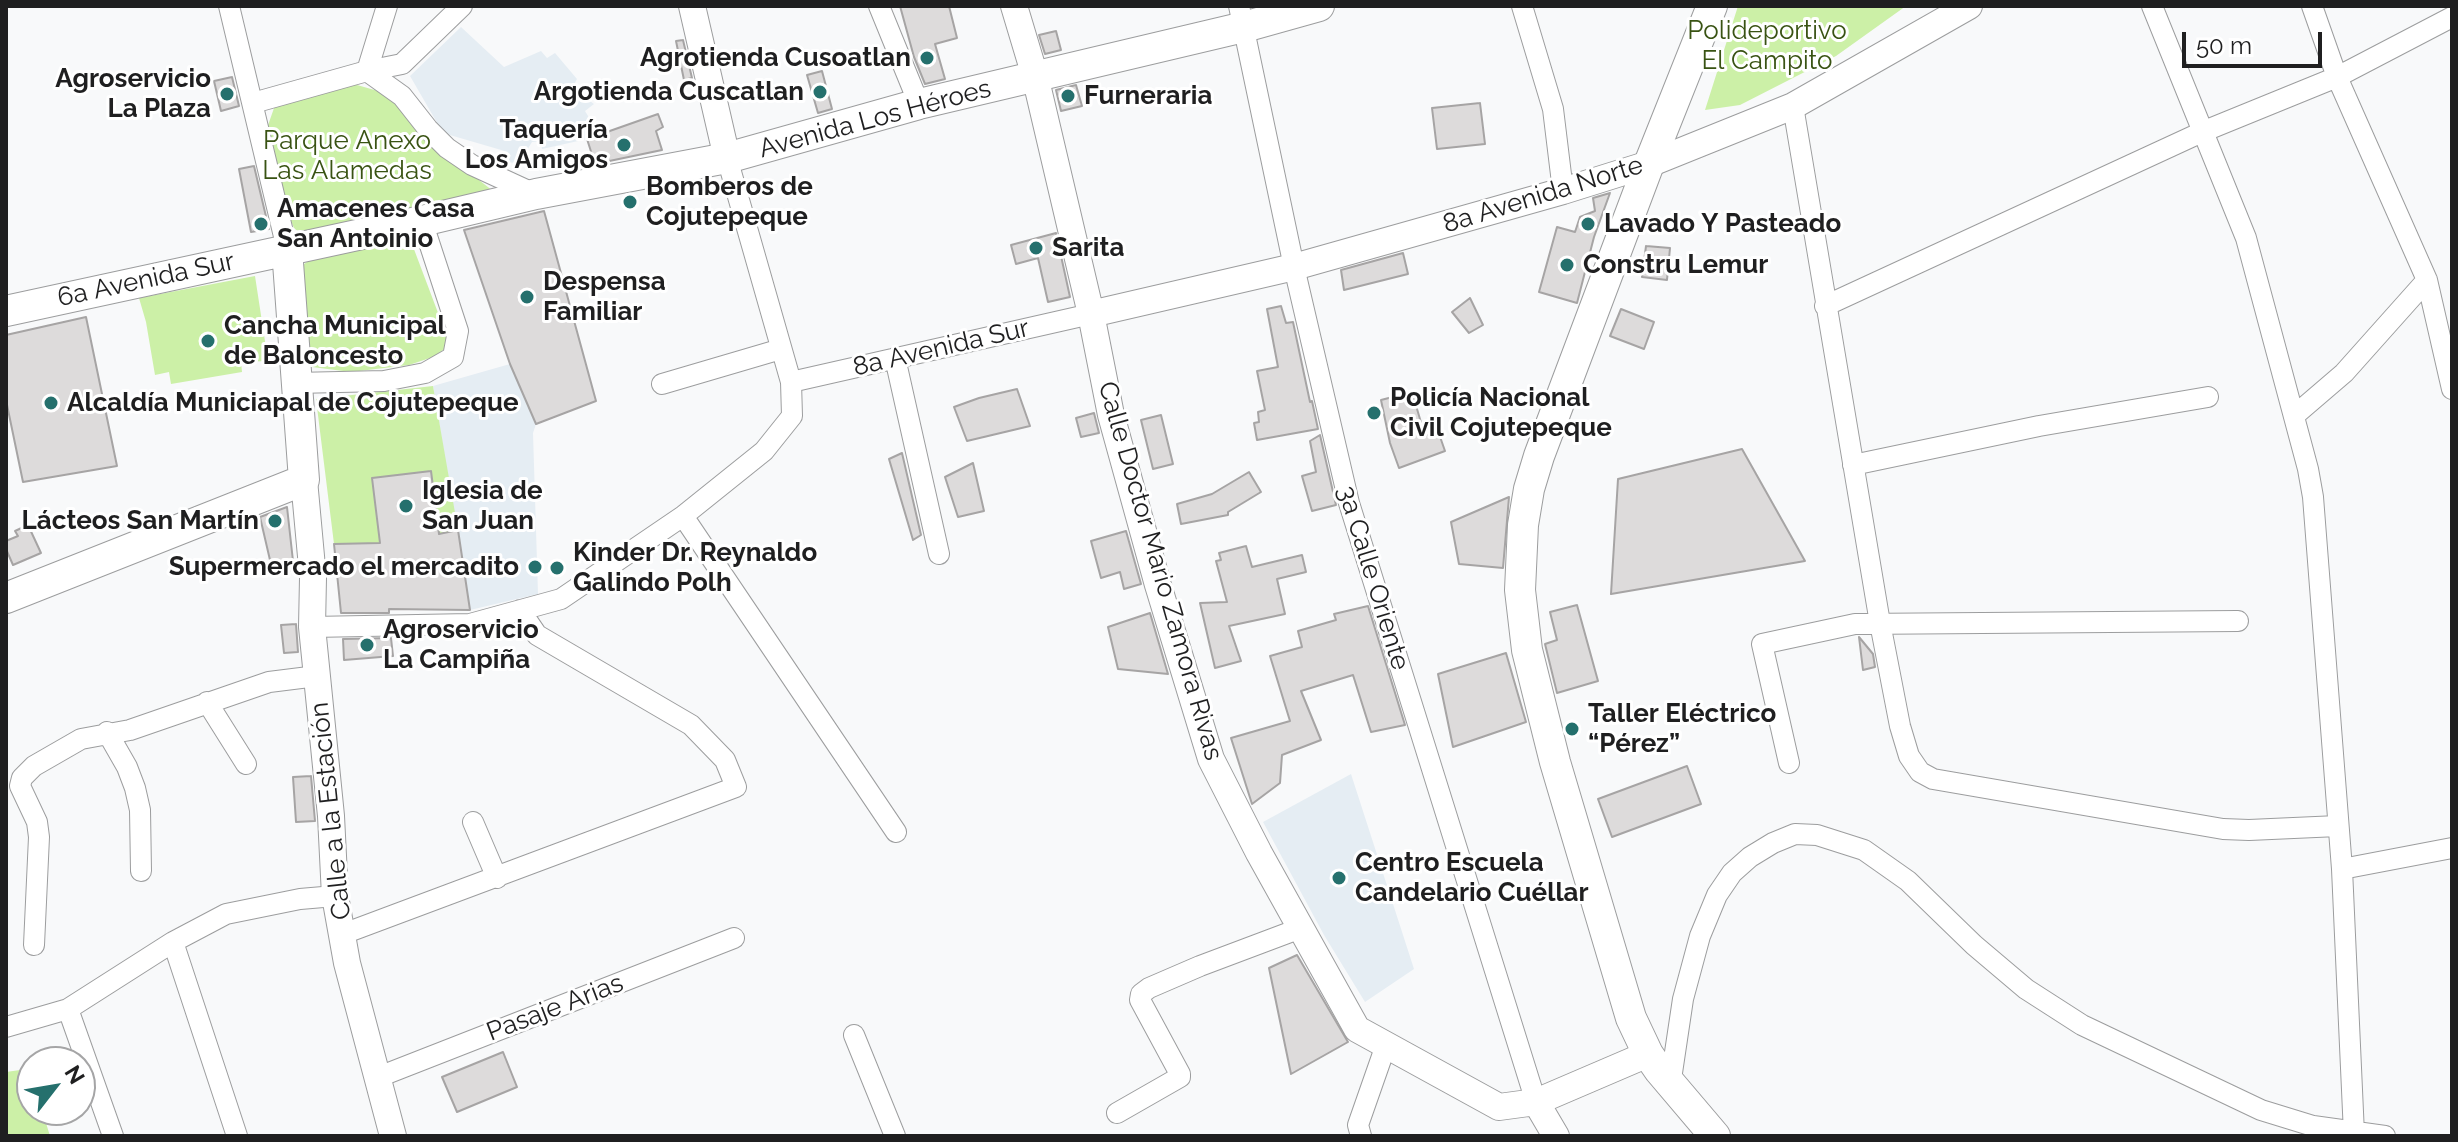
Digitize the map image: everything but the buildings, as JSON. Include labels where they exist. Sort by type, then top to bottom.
[{"type":"main road","name":"Avenida Los Héroes","points":[[287,249],[536,194],[727,158],[919,104],[1035,76],[1242,16],[1319,6]]},
{"type":"main road","points":[[1712,6],[1649,164],[1529,489],[1521,539],[1520,590],[1527,650],[1555,762],[1619,981],[1648,1054],[1670,1086],[1715,1136]]},
{"type":"main road","points":[[6,598],[304,480],[287,249]]},
{"type":"main road","name":"6a Avenida Sur","points":[[6,311],[287,249]]},
{"type":"street","points":[[229,6],[287,249]]},
{"type":"street","points":[[367,71],[387,6]]},
{"type":"street","points":[[253,103],[402,64],[462,6]]},
{"type":"street","points":[[312,627],[470,624],[561,599],[683,516],[764,451],[792,416],[791,382],[727,158],[692,6]]},
{"type":"street","points":[[879,6],[919,104]]},
{"type":"street","name":"Calle Doctor Mario Zamora Rivas","points":[[1014,6],[1035,76],[1091,314],[1111,415],[1211,759],[1357,1029],[1499,1107],[1536,1102],[1648,1054]]},
{"type":"street","points":[[1522,6],[1553,109],[1563,191]]},
{"type":"street","name":"8a Avenida Norte","points":[[1091,314],[1294,267],[1649,164],[1793,106],[1969,6]]},
{"type":"street","points":[[2152,6],[2246,238],[2295,415],[2313,497],[2342,869],[2354,1134]]},
{"type":"street","points":[[2312,6],[2337,77],[2427,280],[2452,389]]},
{"type":"street","name":"3a Calle Oriente","points":[[1242,16],[1294,267],[1349,503],[1536,1102],[1556,1136]]},
{"type":"street","points":[[1825,306],[2202,132],[2337,77],[2452,17]]},
{"type":"street","points":[[367,71],[402,96],[447,148],[472,165],[536,194]]},
{"type":"street","points":[[1793,106],[1880,623],[1909,756],[1920,772],[1933,779],[2223,829],[2338,826]]},
{"type":"street","points":[[295,383],[384,381],[425,373],[453,357],[458,331],[422,221]]},
{"type":"street","points":[[2295,415],[2344,373],[2427,280]]},
{"type":"street","name":"8a Avenida Sur","points":[[791,382],[1091,314]]},
{"type":"street","points":[[662,384],[781,349]]},
{"type":"street","points":[[895,358],[939,554]]},
{"type":"street","points":[[1853,465],[2039,426],[2208,397]]},
{"type":"street","name":"Calle a la Estación","points":[[304,480],[313,578],[312,627],[331,816],[335,896],[347,963],[393,1136]]},
{"type":"street","points":[[683,516],[896,832]]},
{"type":"street","points":[[343,934],[736,787],[725,760],[691,725],[537,635],[520,610]]},
{"type":"street","points":[[1789,763],[1762,644],[1855,624],[2238,621]]},
{"type":"street","points":[[34,945],[39,837],[37,822],[20,786],[22,778],[34,766],[81,739],[130,730],[269,682],[317,676]]},
{"type":"street","points":[[207,702],[246,764]]},
{"type":"street","points":[[107,732],[135,788],[140,810],[141,871]]},
{"type":"street","points":[[473,822],[497,878]]},
{"type":"street","points":[[1670,1086],[1683,999],[1700,936],[1717,895],[1732,873],[1773,843],[1795,834],[1817,835],[1864,850],[1908,881],[1974,945],[2026,989],[2082,1025],[2261,1110],[2313,1126],[2385,1136]]},
{"type":"street","points":[[2342,869],[2452,848]]},
{"type":"street","points":[[6,1027],[68,1009],[173,942],[226,914],[300,899],[335,896]]},
{"type":"street","points":[[1117,1113],[1180,1077],[1140,1000],[1141,994],[1200,966],[1301,928]]},
{"type":"street","name":"Pasaje Arias","points":[[376,1078],[734,938]]},
{"type":"street","points":[[173,942],[237,1136]]},
{"type":"street","points":[[68,1009],[113,1136]]},
{"type":"street","points":[[854,1035],[895,1136]]},
{"type":"street","points":[[1361,1136],[1358,1125],[1386,1045]]},
{"type":"shaded area","points":[[461,27],[504,67],[541,51],[547,58],[555,53],[577,79],[572,88],[594,104],[585,111],[596,129],[587,132],[587,139],[542,149],[541,141],[532,142],[519,163],[502,162],[508,152],[443,133],[410,76]]},
{"type":"shaded area","points":[[510,364],[536,424],[533,433],[538,594],[470,610],[433,386]]},
{"type":"shaded area","name":"Centro Escuela Candelario Cuéllar","points":[[1351,774],[1414,969],[1365,1002],[1324,935],[1263,822]]},
{"type":"green space","name":"Polideportivo El Campito","points":[[1738,6],[1906,6],[1836,56],[1740,105],[1705,110]]},
{"type":"green space","name":"Parque Anexo Las Alamedas","points":[[336,79],[385,93],[442,151],[493,191],[303,236],[294,228],[288,214],[267,128],[279,94]]},
{"type":"green space","points":[[409,236],[446,334],[446,348],[433,357],[409,365],[351,372],[312,367],[294,272],[317,254]]},
{"type":"green space","name":"Cancha Municipal de Baloncesto","points":[[255,276],[268,361],[241,362],[242,372],[171,384],[169,372],[155,375],[139,298]]},
{"type":"green space","points":[[433,386],[458,530],[439,534],[431,471],[373,478],[380,543],[334,544],[316,399]]},
{"type":"green space","points":[[16,1071],[16,1126],[47,1126],[50,1136],[6,1136],[6,1072]]},
{"type":"place","name":"Agrotienda Cusoatlan","points":[[927,58]]},
{"type":"place","name":"Argotienda Cuscatlan","points":[[820,92]]},
{"type":"place","name":"Agroservicio La Plaza","points":[[227,94]]},
{"type":"place","name":"Furneraria","points":[[1068,96]]},
{"type":"place","name":"Taquería Los Amigos","points":[[624,145]]},
{"type":"place","name":"Bomberos de Cojutepeque","points":[[630,202]]},
{"type":"place","name":"Amacenes Casa San Antoinio","points":[[261,224]]},
{"type":"place","name":"Lavado Y Pasteado","points":[[1588,224]]},
{"type":"place","name":"Sarita","points":[[1036,248]]},
{"type":"place","name":"Constru Lemur","points":[[1567,265]]},
{"type":"place","name":"Despensa Familiar","points":[[527,297]]},
{"type":"place","name":"Cancha Municipal de Baloncesto","points":[[208,341]]},
{"type":"place","name":"Alcaldía Municiapal de Cojutepeque","points":[[51,403]]},
{"type":"place","name":"Policía Nacional Civil Cojutepeque","points":[[1374,413]]},
{"type":"place","name":"Iglesia de San Juan","points":[[406,506]]},
{"type":"place","name":"Lácteos San Martín","points":[[275,521]]},
{"type":"place","name":"Supermercado el mercadito","points":[[535,567]]},
{"type":"place","name":"Kinder Dr. Reynaldo Galindo Polh","points":[[557,568]]},
{"type":"place","name":"Agroservicio La Campiña","points":[[367,645]]},
{"type":"place","name":"Taller Eléctrico “Pérez”","points":[[1572,729]]},
{"type":"place","name":"Centro Escuela Candelario Cuéllar","points":[[1339,878]]}]
